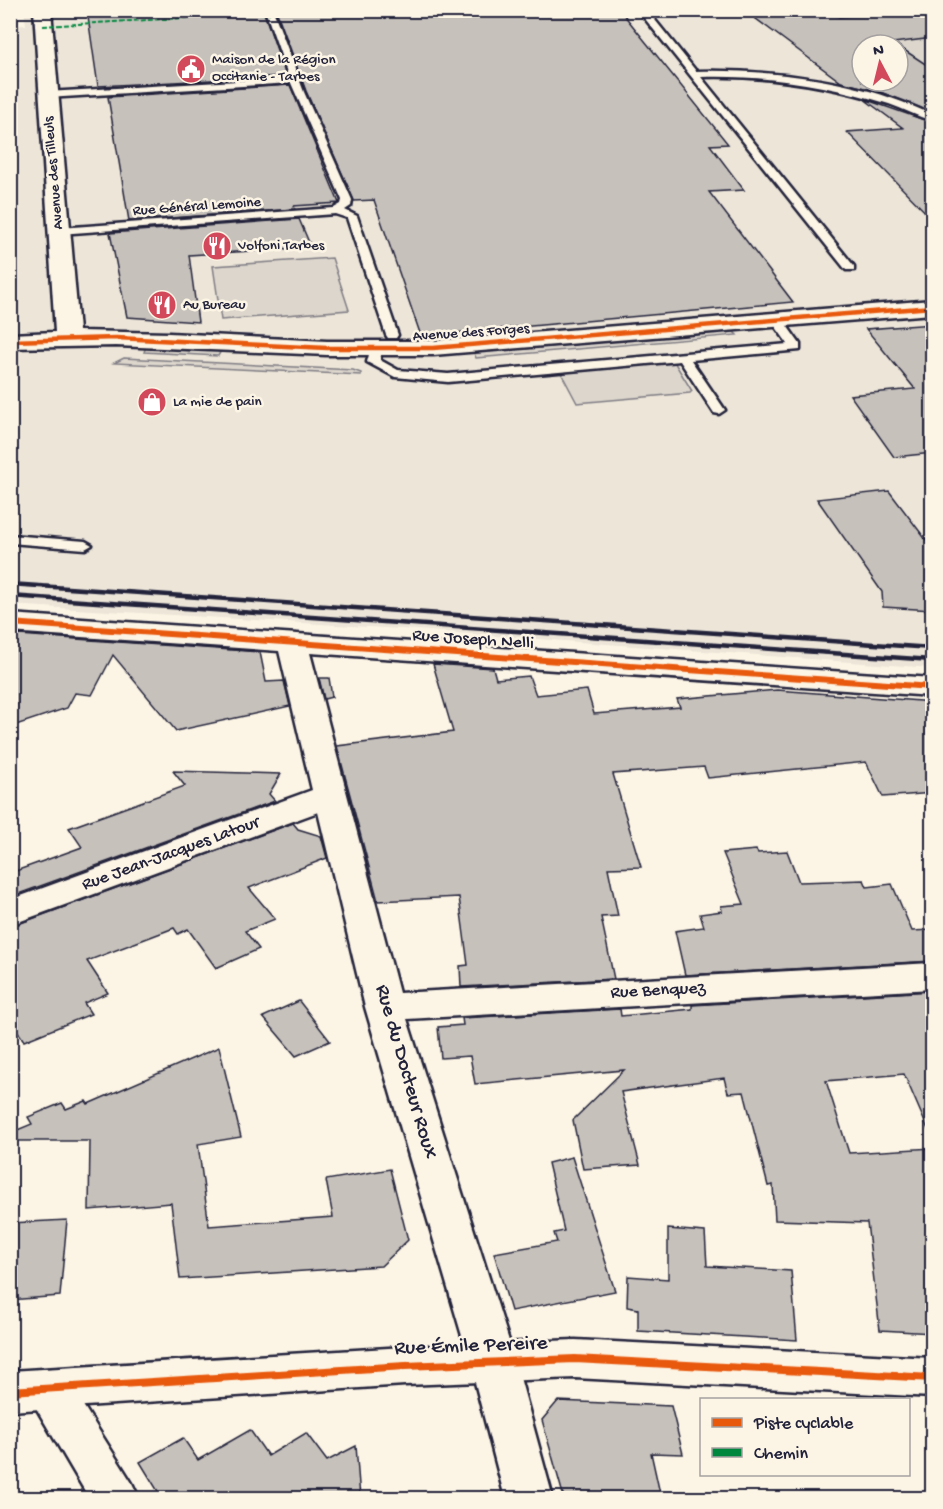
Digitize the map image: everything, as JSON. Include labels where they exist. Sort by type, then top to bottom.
[{"type":"street","name":"Avenue des Tilleuls","points":[[42,10],[67,336]]},
{"type":"street","name":"Avenue des Forges","points":[[10,341],[67,336],[135,337],[384,343],[433,348],[933,307]]},
{"type":"street","name":"Rue Joseph Nelli","points":[[11,623],[933,687]]},
{"type":"street","name":"Rue du Docteur Roux","points":[[292,643],[384,1006],[493,1363],[530,1498]]},
{"type":"street","name":"Rue Jean-Jacques Latour","points":[[10,913],[332,795]]},
{"type":"street","name":"Rue Benquez","points":[[384,1006],[933,976]]},
{"type":"street","name":"Rue Émile Pereire","points":[[29,1390],[405,1366],[575,1359],[933,1378]]},
{"type":"street","points":[[29,1390],[115,1498]]},
{"type":"lane","points":[[269,10],[295,80],[347,200],[346,206],[336,211]]},
{"type":"lane","points":[[642,10],[850,268]]},
{"type":"lane","points":[[694,74],[734,72],[816,81],[877,98],[933,118]]},
{"type":"lane","points":[[47,95],[295,80]]},
{"type":"lane","points":[[336,211],[352,216],[384,343],[373,362],[395,373],[448,378],[796,347],[776,319]]},
{"type":"lane","name":"Rue Général Lemoine","points":[[59,231],[336,211]]},
{"type":"lane","points":[[683,357],[719,410]]},
{"type":"lane","points":[[10,539],[85,545]]},
{"type":"shaded area","points":[[24,10],[818,11],[850,36],[850,93],[910,93],[910,84],[932,89],[932,668],[417,630],[11,605],[10,26],[26,25]]},
{"type":"shaded area","points":[[818,11],[932,11],[932,89],[910,74],[910,33],[850,33]]},
{"type":"shaded area","points":[[332,258],[349,310],[221,320],[213,266]]},
{"type":"shaded area","points":[[733,331],[737,335],[476,358],[474,353]]},
{"type":"shaded area","points":[[146,347],[221,351],[218,356],[144,352]]},
{"type":"shaded area","points":[[124,358],[353,370],[361,375],[114,363]]},
{"type":"shaded area","points":[[673,360],[692,391],[690,393],[577,403],[560,371]]},
{"type":"building","points":[[87,10],[263,10],[286,76],[98,86]]},
{"type":"building","points":[[276,10],[620,10],[728,144],[710,145],[744,190],[709,192],[793,302],[421,336],[374,200],[354,201],[306,91]]},
{"type":"building","points":[[744,10],[829,10],[839,17],[933,10],[933,38],[910,41],[910,33],[850,33],[850,84],[841,82]]},
{"type":"building","points":[[910,54],[933,69],[933,113],[883,93],[910,93]]},
{"type":"building","points":[[290,85],[339,203],[294,206],[295,209],[129,221],[108,97]]},
{"type":"building","points":[[864,99],[933,123],[933,220],[847,132],[903,128]]},
{"type":"building","points":[[299,219],[311,247],[189,255],[198,322],[127,317],[110,233]]},
{"type":"building","points":[[933,324],[933,453],[894,457],[850,395],[915,389],[866,329]]},
{"type":"building","points":[[889,491],[933,549],[933,610],[883,607],[882,592],[817,499]]},
{"type":"building","points":[[19,635],[260,652],[266,682],[284,681],[290,706],[176,731],[113,655],[92,695],[75,693],[67,708],[10,727],[10,638]]},
{"type":"building","points":[[433,664],[493,668],[496,679],[529,676],[536,695],[587,690],[594,714],[680,707],[677,699],[777,690],[933,702],[933,793],[883,797],[866,762],[708,778],[704,767],[613,774],[641,867],[608,868],[618,916],[601,917],[614,979],[461,987],[460,966],[468,965],[459,897],[378,901],[337,746],[453,732]]},
{"type":"building","points":[[319,678],[329,678],[332,697],[324,699]]},
{"type":"building","points":[[173,771],[281,774],[269,794],[275,801],[10,897],[10,873],[82,847],[69,828],[185,786]]},
{"type":"building","points":[[293,823],[298,829],[321,836],[327,858],[249,888],[275,919],[245,931],[259,949],[216,968],[188,929],[178,934],[174,928],[87,961],[108,993],[84,1003],[91,1014],[24,1041],[10,1019],[10,927]]},
{"type":"building","points":[[756,850],[758,853],[787,851],[799,882],[864,880],[867,887],[892,884],[912,931],[933,930],[933,961],[685,975],[675,931],[704,927],[700,914],[722,911],[721,906],[744,904],[723,853]]},
{"type":"building","points":[[933,991],[933,1141],[904,1074],[826,1081],[849,1153],[933,1148],[933,1333],[880,1330],[867,1223],[775,1220],[773,1185],[768,1186],[744,1092],[728,1093],[724,1078],[621,1092],[640,1165],[583,1169],[573,1120],[624,1070],[475,1084],[470,1056],[441,1058],[438,1027],[463,1025],[462,1018],[620,1009],[621,1016],[692,1009],[692,1005]]},
{"type":"building","points":[[299,1001],[330,1041],[296,1056],[263,1017]]},
{"type":"building","points":[[219,1047],[241,1137],[198,1144],[209,1226],[333,1217],[326,1180],[390,1169],[408,1240],[381,1266],[180,1279],[171,1203],[89,1210],[90,1141],[10,1141],[10,1133],[32,1124],[28,1117],[62,1103],[66,1109],[86,1101],[88,1104]]},
{"type":"building","points":[[572,1157],[615,1291],[511,1311],[494,1253],[557,1242],[554,1233],[564,1231],[548,1163]]},
{"type":"building","points":[[67,1220],[60,1296],[10,1300],[10,1223]]},
{"type":"building","points":[[668,1229],[705,1232],[707,1266],[791,1271],[797,1340],[638,1331],[638,1309],[627,1307],[628,1276],[668,1279]]},
{"type":"building","points":[[558,1401],[671,1406],[683,1454],[651,1453],[661,1498],[564,1498],[542,1420]]},
{"type":"building","points":[[250,1430],[268,1456],[306,1433],[327,1461],[356,1446],[360,1498],[162,1498],[140,1462],[183,1438],[198,1460]]},
{"type":"railway","points":[[10,584],[932,648]]},
{"type":"railway","points":[[10,596],[932,660]]},
{"type":"marked path","points":[[43,26],[270,13]]},
{"type":"cycle path","points":[[10,341],[116,338],[327,348],[433,348],[932,307]]},
{"type":"cycle path","points":[[10,623],[932,687]]},
{"type":"cycle path","points":[[10,1391],[405,1366],[575,1359],[932,1378]]},
{"type":"place","name":"Maison de la Région Occitanie - Tarbes","points":[[191,69]]},
{"type":"place","name":"Volfoni Tarbes","points":[[217,246]]},
{"type":"place","name":"Au Bureau","points":[[162,305]]},
{"type":"place","name":"La mie de pain","points":[[152,402]]}]
